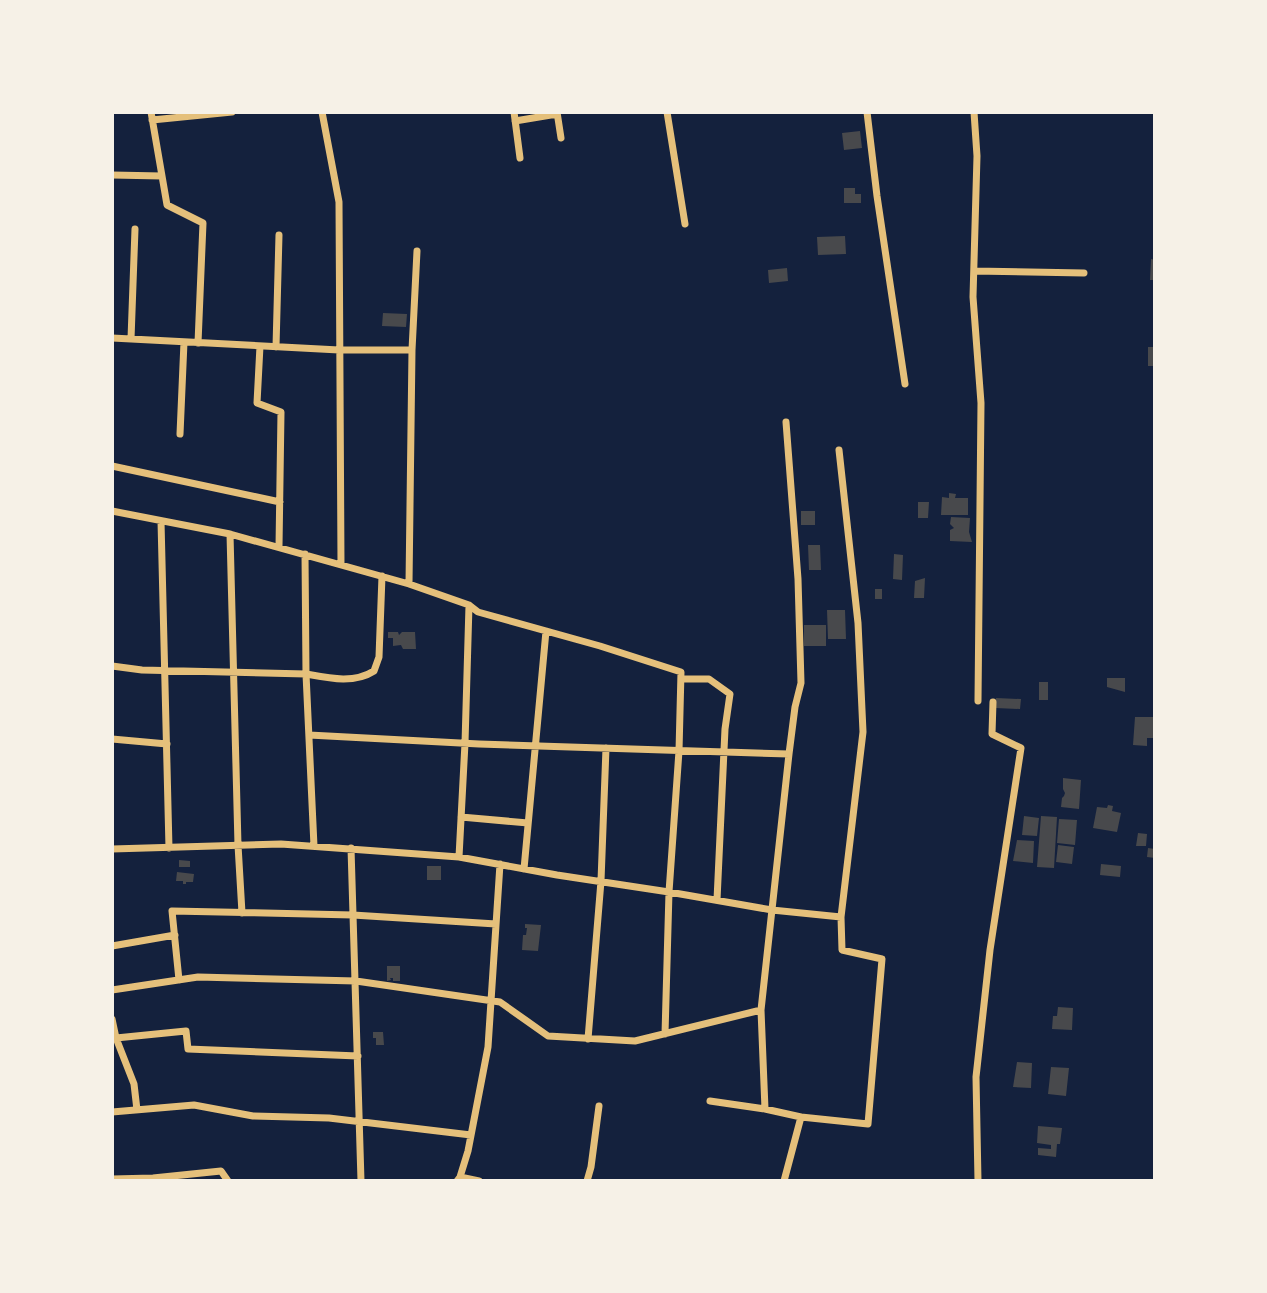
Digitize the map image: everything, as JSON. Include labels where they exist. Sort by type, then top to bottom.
[{"type":"street","points":[[198,342],[203,223],[167,205],[151,116],[232,112]]},
{"type":"street","points":[[322,112],[339,202],[341,564]]},
{"type":"street","points":[[667,112],[685,224]]},
{"type":"street","points":[[867,112],[905,384]]},
{"type":"street","points":[[974,112],[977,156],[974,297],[981,403],[978,701]]},
{"type":"street","points":[[520,158],[514,116],[557,113],[561,138]]},
{"type":"street","points":[[112,175],[162,176]]},
{"type":"street","points":[[131,339],[135,229]]},
{"type":"street","points":[[276,346],[279,234]]},
{"type":"street","points":[[409,584],[412,350],[417,251]]},
{"type":"street","points":[[974,271],[1084,273]]},
{"type":"street","points":[[112,338],[340,350],[412,350]]},
{"type":"street","points":[[180,434],[184,342]]},
{"type":"street","points":[[261,346],[257,403],[281,412],[279,547]]},
{"type":"street","points":[[765,1109],[761,1010],[789,754],[801,683],[798,579],[786,422]]},
{"type":"street","points":[[710,1101],[802,1117],[868,1124],[882,959],[842,950],[841,917],[863,732],[858,623],[839,450]]},
{"type":"street","points":[[112,466],[280,502]]},
{"type":"street","points":[[112,511],[230,534],[341,564],[469,605],[478,612],[681,672],[679,751],[669,892],[665,1034]]},
{"type":"street","points":[[161,520],[169,848]]},
{"type":"street","points":[[230,534],[242,913]]},
{"type":"street","points":[[305,554],[306,674],[314,846]]},
{"type":"street","points":[[112,666],[142,670],[306,674],[333,679],[367,676],[374,671],[379,657],[382,576]]},
{"type":"street","points":[[459,856],[466,743],[469,605]]},
{"type":"street","points":[[524,869],[546,631]]},
{"type":"street","points":[[682,679],[709,678],[730,694],[725,729],[717,900]]},
{"type":"street","points":[[978,1181],[976,1077],[990,950],[1021,748],[992,734],[993,702]]},
{"type":"street","points":[[309,736],[789,754]]},
{"type":"street","points":[[112,739],[167,744]]},
{"type":"street","points":[[588,1039],[601,881],[607,748]]},
{"type":"street","points":[[461,817],[528,823]]},
{"type":"street","points":[[112,849],[281,844],[459,856],[772,910],[841,917]]},
{"type":"street","points":[[351,848],[361,1181]]},
{"type":"street","points":[[479,1181],[458,1179],[468,1152],[488,1047],[500,864]]},
{"type":"street","points":[[180,980],[172,911],[353,915],[496,924]]},
{"type":"street","points":[[112,946],[175,935]]},
{"type":"street","points":[[112,990],[198,977],[356,981],[500,1002],[548,1036],[635,1041],[761,1010]]},
{"type":"street","points":[[112,1019],[134,1084],[137,1110]]},
{"type":"street","points":[[117,1038],[186,1031],[188,1049],[358,1056]]},
{"type":"street","points":[[112,1112],[194,1105],[253,1116],[329,1118],[471,1135]]},
{"type":"street","points":[[587,1181],[598,1106]]},
{"type":"street","points":[[784,1181],[802,1117]]},
{"type":"street","points":[[112,1179],[221,1171],[228,1181]]},
{"type":"building","points":[[860,131],[862,148],[844,150],[842,133]]},
{"type":"building","points":[[844,188],[855,188],[855,194],[861,194],[861,203],[844,203]]},
{"type":"building","points":[[845,236],[846,254],[818,255],[817,237]]},
{"type":"building","points":[[1151,259],[1155,260],[1155,280],[1150,280]]},
{"type":"building","points":[[787,268],[788,281],[769,283],[768,270]]},
{"type":"building","points":[[383,313],[407,314],[406,327],[382,326]]},
{"type":"building","points":[[1148,347],[1155,347],[1155,366],[1148,366]]},
{"type":"building","points":[[949,493],[956,494],[955,498],[968,498],[968,515],[941,515],[942,497],[949,498]]},
{"type":"building","points":[[918,502],[929,502],[928,518],[918,518]]},
{"type":"building","points":[[801,511],[815,511],[815,525],[801,525]]},
{"type":"building","points":[[951,517],[970,518],[969,532],[972,542],[950,541],[950,530],[954,528],[950,524]]},
{"type":"building","points":[[808,545],[820,545],[821,570],[809,570]]},
{"type":"building","points":[[894,554],[903,555],[902,580],[893,579]]},
{"type":"building","points":[[925,578],[924,598],[914,598],[915,581]]},
{"type":"building","points":[[875,589],[882,589],[882,599],[875,599]]},
{"type":"building","points":[[827,610],[845,610],[846,639],[828,639]]},
{"type":"building","points":[[804,625],[826,625],[826,646],[804,646]]},
{"type":"building","points":[[388,632],[398,632],[399,635],[402,632],[415,632],[416,649],[393,646],[393,638],[388,638]]},
{"type":"building","points":[[1107,678],[1125,678],[1125,692],[1107,687]]},
{"type":"building","points":[[1039,682],[1048,682],[1048,700],[1039,700]]},
{"type":"building","points":[[996,698],[1021,699],[1020,709],[995,708]]},
{"type":"building","points":[[1135,717],[1155,717],[1155,738],[1147,738],[1147,746],[1133,745]]},
{"type":"building","points":[[1063,778],[1081,780],[1079,809],[1061,807],[1065,793]]},
{"type":"building","points":[[1108,805],[1113,806],[1112,811],[1121,813],[1117,832],[1093,828],[1097,807],[1107,808]]},
{"type":"building","points":[[1024,816],[1039,818],[1037,836],[1022,835]]},
{"type":"building","points":[[1041,816],[1057,817],[1054,868],[1037,867]]},
{"type":"building","points":[[1059,819],[1077,820],[1075,845],[1057,843]]},
{"type":"building","points":[[1138,833],[1147,834],[1146,846],[1136,846]]},
{"type":"building","points":[[1017,840],[1034,841],[1033,863],[1013,861]]},
{"type":"building","points":[[1058,845],[1074,847],[1072,864],[1056,862]]},
{"type":"building","points":[[1148,848],[1155,849],[1155,858],[1147,857]]},
{"type":"building","points":[[179,860],[190,861],[190,867],[179,867]]},
{"type":"building","points":[[1101,864],[1121,866],[1120,877],[1100,875]]},
{"type":"building","points":[[427,866],[441,866],[441,880],[427,880]]},
{"type":"building","points":[[177,872],[194,874],[193,882],[183,884],[183,881],[176,881]]},
{"type":"building","points":[[525,924],[541,925],[538,951],[522,950],[523,935],[526,935],[527,928]]},
{"type":"building","points":[[387,966],[400,966],[400,981],[390,978],[391,980],[387,981]]},
{"type":"building","points":[[1058,1007],[1073,1008],[1072,1030],[1052,1029],[1053,1016],[1057,1016]]},
{"type":"building","points":[[373,1032],[383,1032],[384,1045],[376,1045]]},
{"type":"building","points":[[1017,1062],[1032,1063],[1031,1088],[1013,1087]]},
{"type":"building","points":[[1051,1067],[1069,1068],[1066,1096],[1048,1094]]},
{"type":"building","points":[[1038,1126],[1062,1128],[1056,1157],[1038,1155],[1038,1148],[1051,1149],[1051,1145],[1037,1143]]}]
